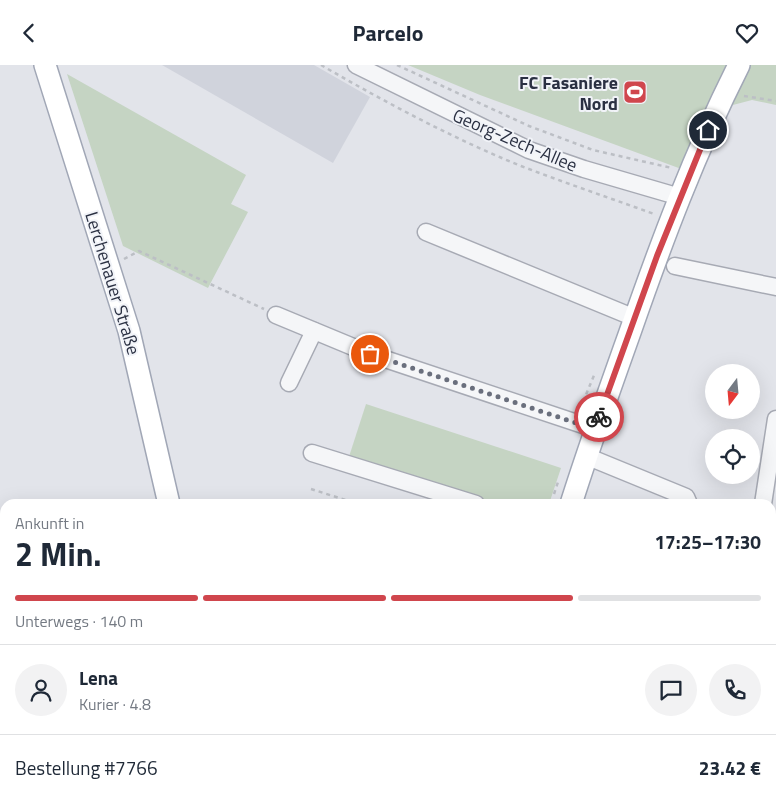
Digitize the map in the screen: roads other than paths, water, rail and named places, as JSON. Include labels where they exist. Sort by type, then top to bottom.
[{"type":"main road","name":"Lerchenauer Straße","points":[[45,65],[129,331],[168,499]]},
{"type":"main road","points":[[573,499],[594,429],[680,197],[714,114],[739,65]]},
{"type":"street","name":"Georg-Zech-Allee","points":[[356,65],[528,150],[584,169],[680,197]]},
{"type":"street","points":[[426,232],[635,318]]},
{"type":"street","points":[[675,266],[776,287]]},
{"type":"street","points":[[276,315],[428,374],[594,429]]},
{"type":"street","points":[[290,383],[314,331]]},
{"type":"street","points":[[764,499],[774,445],[776,419]]},
{"type":"street","points":[[312,453],[460,499]]},
{"type":"street","points":[[586,456],[686,497],[687,499]]},
{"type":"place","name":"FC Fasaniere Nord","points":[[635,92]]}]
